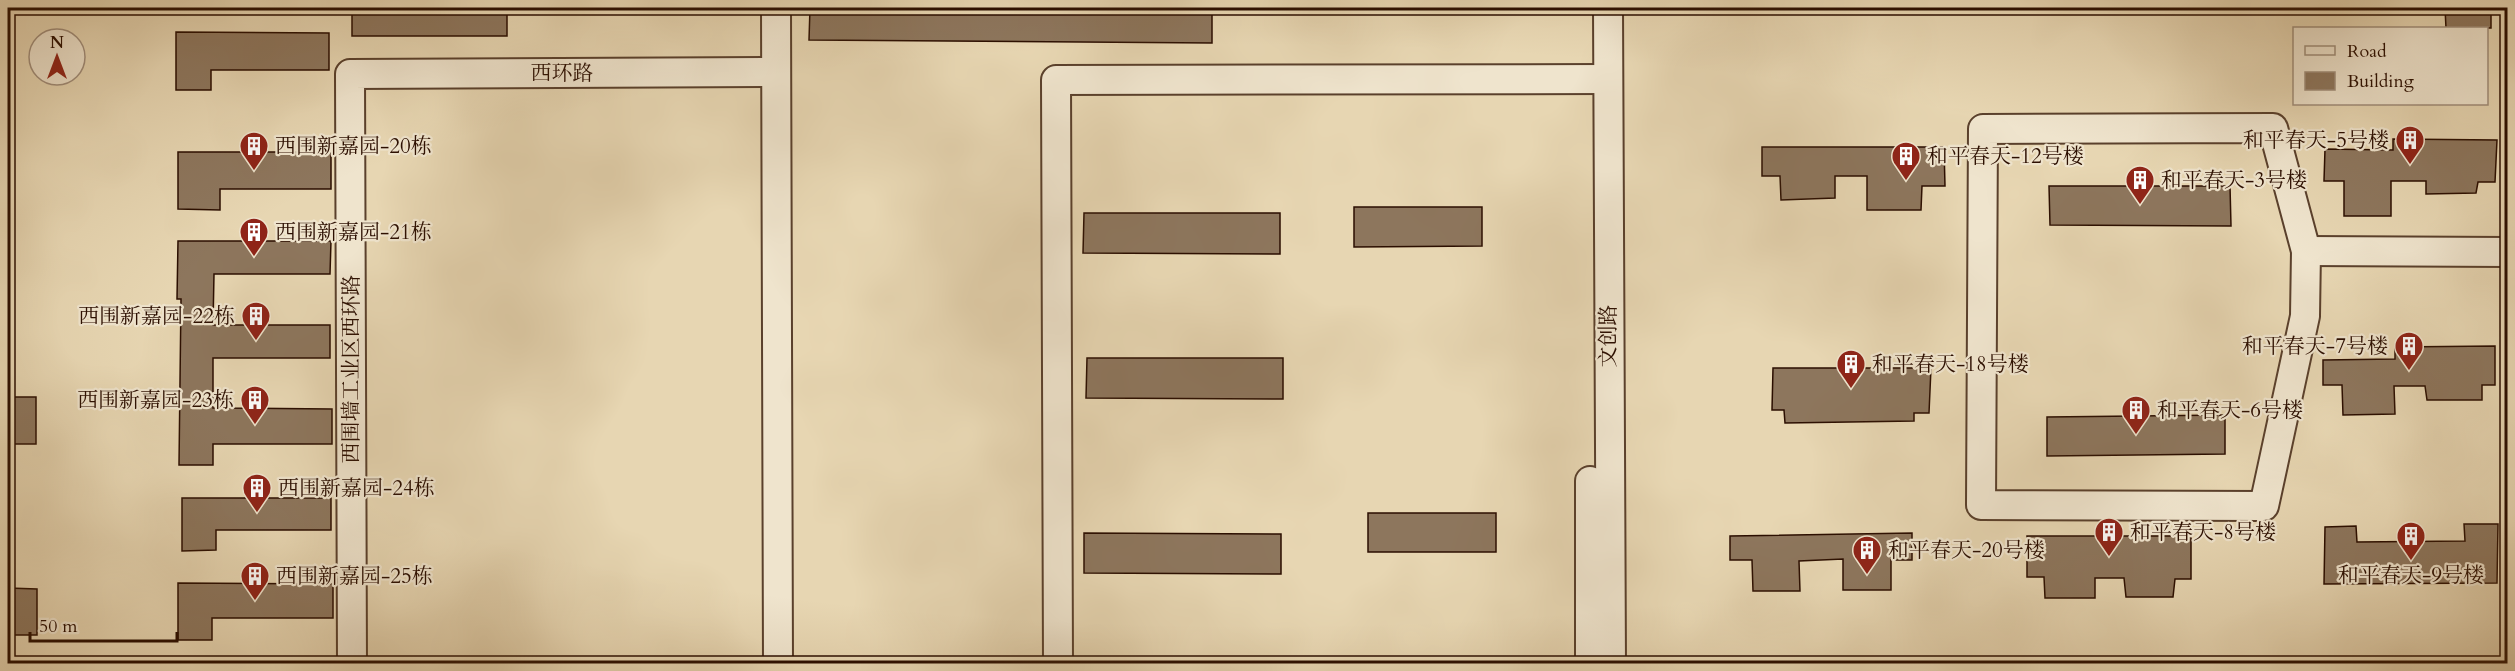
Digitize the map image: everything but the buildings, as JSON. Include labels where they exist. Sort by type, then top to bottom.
[{"type":"street","points":[[776,8],[778,663]]},
{"type":"street","name":"文创路","points":[[1590,8],[1599,78],[1611,663]]},
{"type":"street","name":"文创路","points":[[1590,663],[1599,78],[1608,8]]},
{"type":"street","name":"西环路","points":[[350,74],[775,72]]},
{"type":"street","name":"西围墙工业区西环路","points":[[350,74],[352,663]]},
{"type":"street","points":[[1058,663],[1056,80],[1599,78]]},
{"type":"street","points":[[2273,128],[2306,251],[2305,316],[2264,506],[1982,505],[1983,129],[2273,128]]},
{"type":"street","points":[[2306,251],[2508,252]]},
{"type":"place","name":"和平春天-5号楼","points":[[2410,166]]},
{"type":"place","name":"西围新嘉园-20栋","points":[[254,172]]},
{"type":"place","name":"和平春天-12号楼","points":[[1906,182]]},
{"type":"place","name":"和平春天-3号楼","points":[[2140,206]]},
{"type":"place","name":"西围新嘉园-21栋","points":[[254,258]]},
{"type":"place","name":"西围新嘉园-22栋","points":[[256,342]]},
{"type":"place","name":"和平春天-7号楼","points":[[2409,372]]},
{"type":"place","name":"和平春天-18号楼","points":[[1851,390]]},
{"type":"place","name":"西围新嘉园-23栋","points":[[255,426]]},
{"type":"place","name":"和平春天-6号楼","points":[[2136,436]]},
{"type":"place","name":"西围新嘉园-24栋","points":[[257,514]]},
{"type":"place","name":"和平春天-8号楼","points":[[2109,558]]},
{"type":"place","name":"和平春天-9号楼","points":[[2411,562]]},
{"type":"place","name":"和平春天-20号楼","points":[[1867,576]]},
{"type":"place","name":"西围新嘉园-25栋","points":[[255,602]]}]
